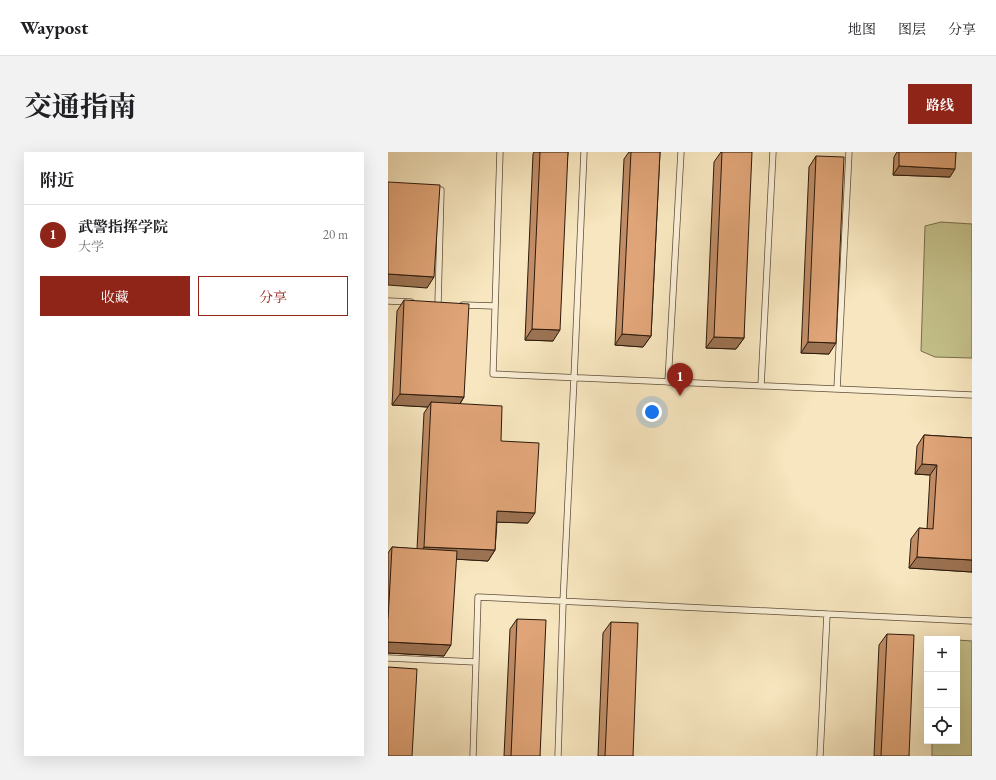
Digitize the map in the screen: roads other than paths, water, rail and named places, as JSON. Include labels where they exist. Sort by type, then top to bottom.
[{"type":"lane","points":[[500,152],[493,374],[972,395]]},
{"type":"lane","points":[[558,756],[563,602],[584,152]]},
{"type":"lane","points":[[668,382],[681,152]]},
{"type":"lane","points":[[761,386],[774,152]]},
{"type":"lane","points":[[837,389],[849,152]]},
{"type":"lane","points":[[426,189],[441,190],[438,304]]},
{"type":"lane","points":[[388,301],[416,303]]},
{"type":"lane","points":[[431,303],[445,304]]},
{"type":"lane","points":[[459,305],[495,306]]},
{"type":"lane","points":[[473,756],[478,597],[972,621]]},
{"type":"lane","points":[[820,756],[827,614]]},
{"type":"lane","points":[[388,658],[476,662]]},
{"type":"place","name":"武警指挥学院","points":[[680,396]]}]
